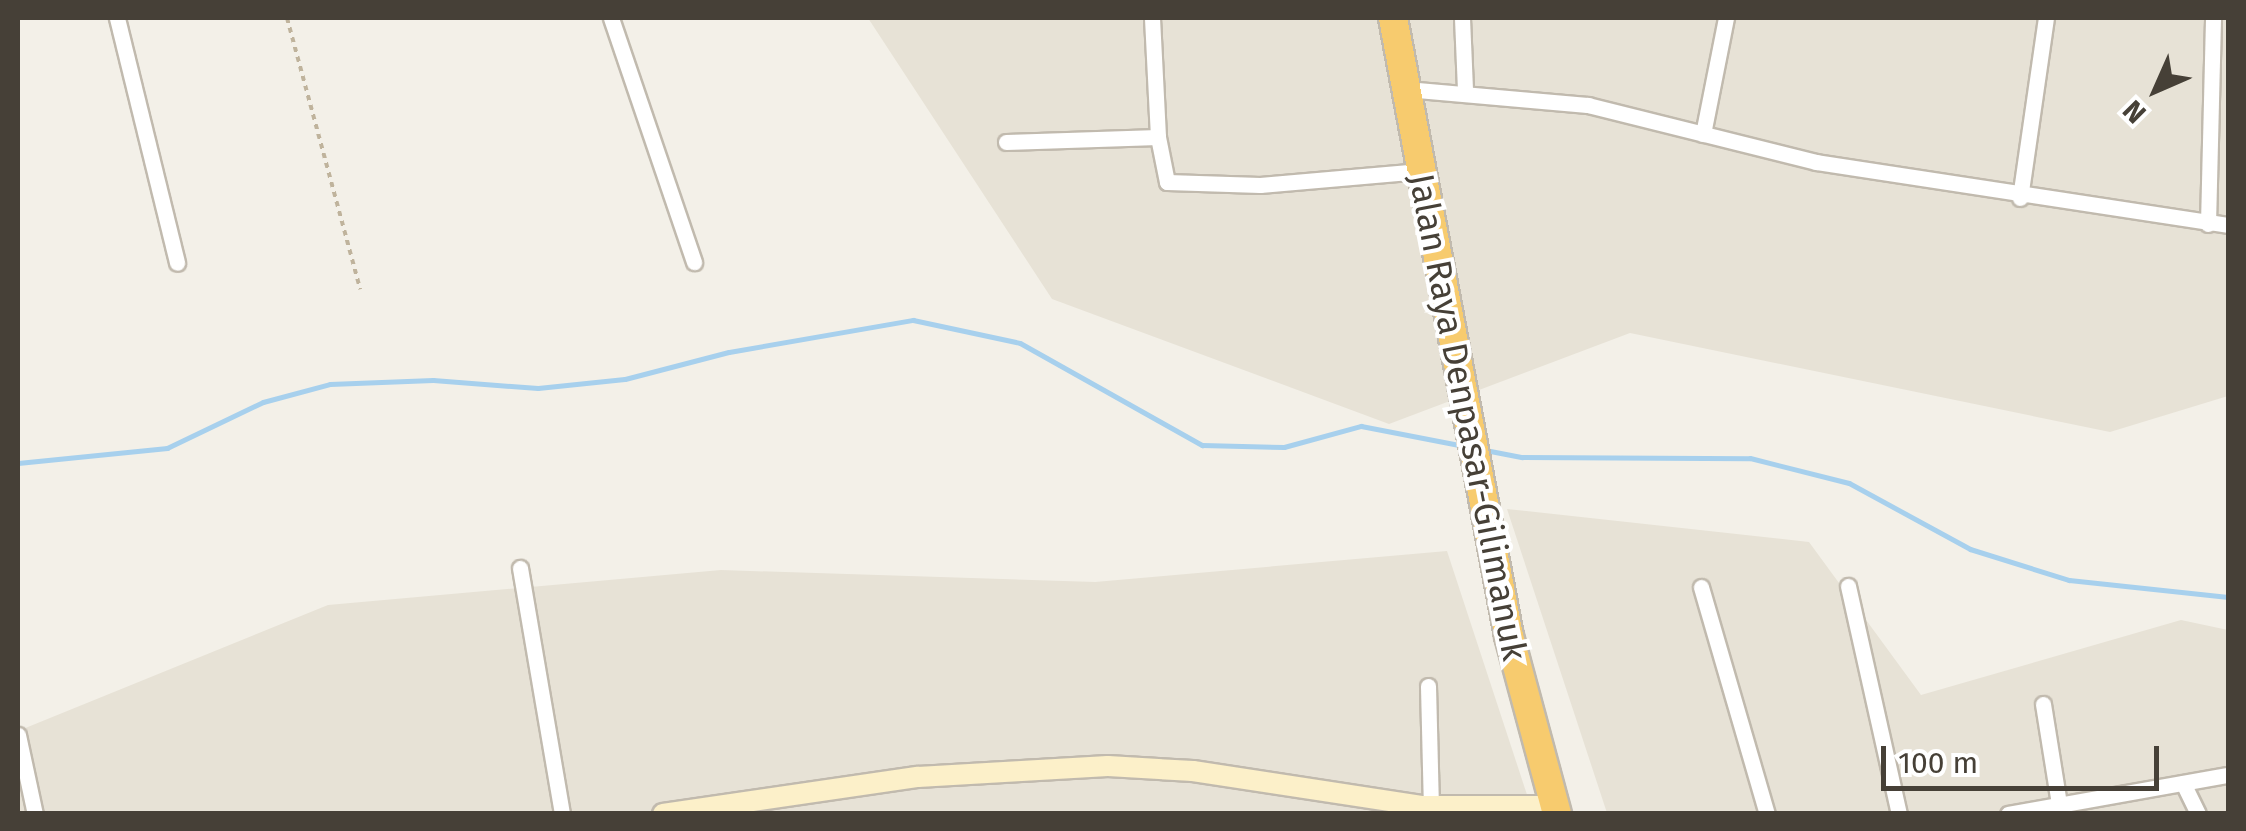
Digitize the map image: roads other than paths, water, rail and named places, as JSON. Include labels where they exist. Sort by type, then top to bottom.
[{"type":"highway","name":"Jalan Raya Denpasar-Gilimanuk","points":[[1392,18],[1508,636],[1556,810]]},
{"type":"street","points":[[118,18],[177,264]]},
{"type":"street","points":[[611,18],[694,262]]},
{"type":"street","points":[[1152,18],[1158,137],[1163,174],[1173,184],[1260,185],[1420,170]]},
{"type":"street","points":[[1462,18],[1464,90]]},
{"type":"street","points":[[1703,134],[1726,18]]},
{"type":"street","points":[[2020,198],[2046,18]]},
{"type":"street","points":[[2208,224],[2213,18]]},
{"type":"street","points":[[1405,89],[1464,90],[1588,105],[1703,134],[2020,198],[2228,225]]},
{"type":"street","points":[[1006,142],[1158,137]]},
{"type":"street","points":[[520,568],[562,814]]},
{"type":"street","points":[[1848,586],[1899,814]]},
{"type":"street","points":[[1702,587],[1767,814]]},
{"type":"street","points":[[1428,686],[1431,806]]},
{"type":"street","points":[[2042,704],[2059,804]]},
{"type":"street","points":[[18,736],[35,814]]},
{"type":"street","points":[[664,814],[918,778],[1108,766],[1193,771],[1431,806],[1556,810]]},
{"type":"street","points":[[2008,814],[2228,776]]},
{"type":"street","points":[[2183,783],[2198,814]]},
{"type":"street","points":[[2100,797],[2106,814]]},
{"type":"waterway","points":[[18,463],[167,448],[263,402],[330,384],[433,380],[538,388],[625,379],[729,352],[913,320],[1020,343],[1202,445],[1284,447],[1361,426],[1464,446]]},
{"type":"waterway","points":[[1485,450],[1522,457],[1750,458],[1849,483],[1970,549],[2069,580],[2228,597]]}]
